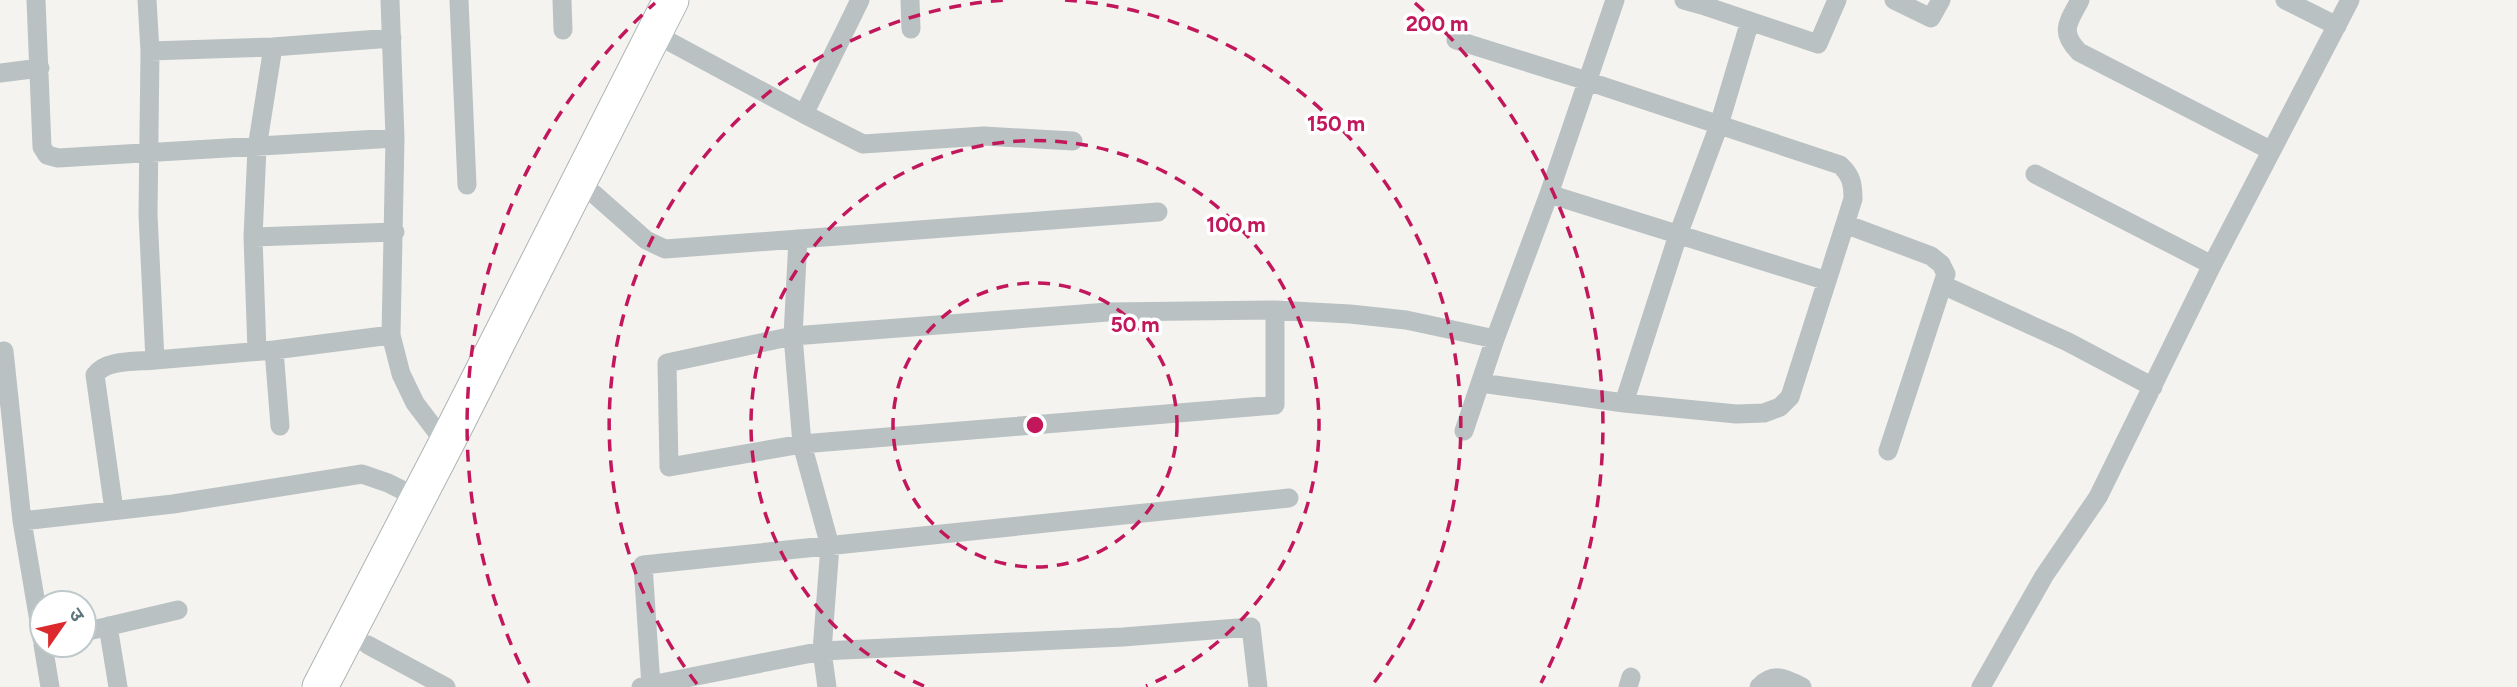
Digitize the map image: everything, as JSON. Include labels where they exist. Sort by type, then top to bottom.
[{"type":"highway","points":[[320,687],[671,0]]},
{"type":"highway","points":[[345,687],[694,0]]},
{"type":"street","points":[[36,0],[42,148],[47,155],[58,158],[147,154],[395,138]]},
{"type":"street","points":[[147,0],[150,51],[148,215],[155,360]]},
{"type":"street","points":[[390,0],[395,138],[391,335],[401,374],[415,403],[446,444]]},
{"type":"street","points":[[459,0],[467,185]]},
{"type":"street","points":[[562,0],[563,30]]},
{"type":"street","points":[[804,114],[860,0]]},
{"type":"street","points":[[910,0],[911,29]]},
{"type":"street","points":[[1464,431],[1615,0]]},
{"type":"street","points":[[1697,2],[1818,44],[1837,0]]},
{"type":"street","points":[[1895,0],[1931,18],[1941,0]]},
{"type":"street","points":[[2080,0],[2067,25],[2068,40],[2079,52],[2270,150]]},
{"type":"street","points":[[2285,0],[2337,26]]},
{"type":"street","points":[[1982,687],[2044,576],[2098,497],[2270,150],[2350,0]]},
{"type":"street","points":[[1624,403],[1678,235],[1719,125],[1750,20]]},
{"type":"street","points":[[150,51],[273,47],[392,38]]},
{"type":"street","points":[[1456,40],[1840,165],[1850,174],[1853,187],[1853,199],[1790,397],[1780,407],[1764,413],[1736,414],[1624,403],[1481,383]]},
{"type":"street","points":[[672,44],[863,144],[984,136],[1073,141]]},
{"type":"street","points":[[273,47],[257,148],[253,237],[266,350],[280,426]]},
{"type":"street","points":[[0,73],[40,68]]},
{"type":"street","points":[[2035,174],[2212,265]]},
{"type":"street","points":[[594,194],[646,240],[665,249],[1158,212]]},
{"type":"street","points":[[1549,194],[1827,281]]},
{"type":"street","points":[[1845,224],[1931,256],[1941,264],[1946,274],[1888,452]]},
{"type":"street","points":[[253,237],[395,232]]},
{"type":"street","points":[[798,239],[793,336],[802,444],[830,546],[822,652],[827,687]]},
{"type":"street","points":[[1943,285],[2068,342],[2153,387]]},
{"type":"street","points":[[1275,310],[1275,405],[802,444],[669,467],[667,363],[793,336],[1108,312],[1275,310],[1406,320],[1495,339]]},
{"type":"street","points":[[114,510],[95,374],[100,368],[391,335]]},
{"type":"street","points":[[4,351],[22,521],[34,589]]},
{"type":"street","points":[[22,521],[173,504],[362,474],[418,498]]},
{"type":"street","points":[[1258,687],[1251,627],[1123,637],[822,652],[646,687],[643,565],[1289,498]]},
{"type":"street","points":[[98,628],[178,610]]},
{"type":"street","points":[[108,626],[118,687]]},
{"type":"street","points":[[368,645],[446,687]]},
{"type":"street","points":[[45,659],[50,687]]},
{"type":"street","points":[[1759,687],[1771,677],[1783,677],[1802,687]]}]
